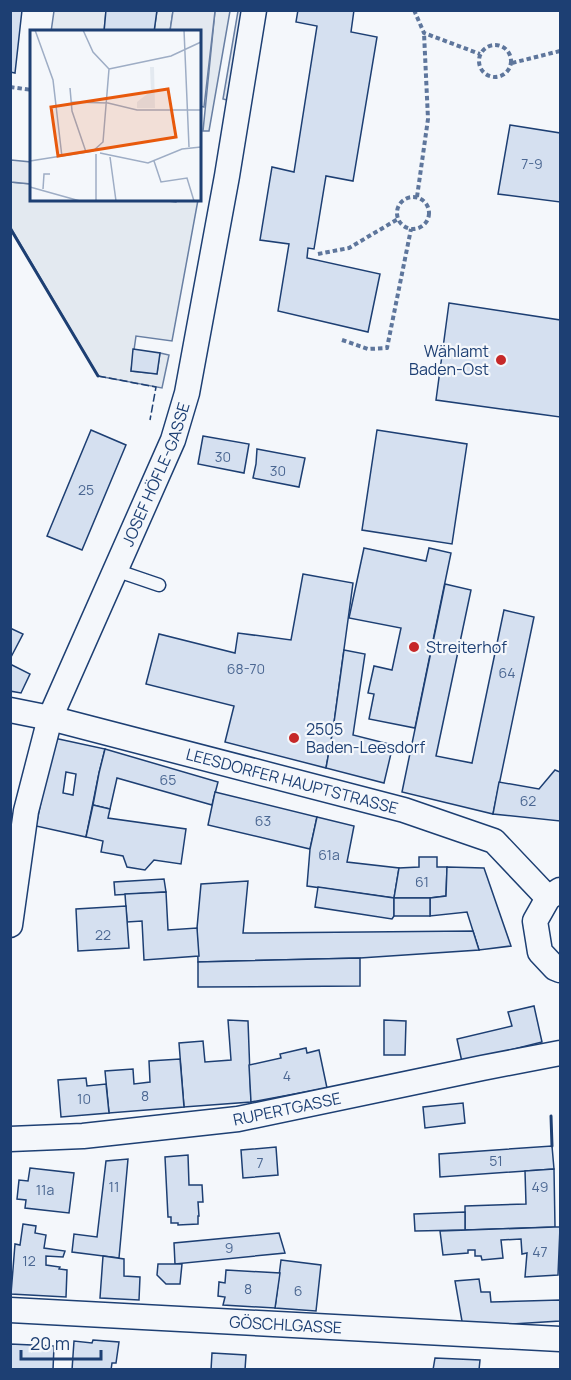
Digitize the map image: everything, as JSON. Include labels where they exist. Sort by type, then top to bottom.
[{"type":"street","name":"JOSEF HÖFLE-GASSE","points":[[10,925],[26,811],[50,718],[173,440],[187,393],[254,10]]},
{"type":"street","name":"LEESDORFER HAUPTSTRASSE","points":[[10,710],[50,718],[404,810],[494,841],[554,894],[535,921],[540,952],[555,968],[561,970]]},
{"type":"street","name":"RUPERTGASSE","points":[[10,1139],[83,1136],[238,1119],[561,1053]]},
{"type":"street","name":"GÖSCHLGASSE","points":[[10,1310],[561,1338]]},
{"type":"lane","points":[[116,570],[159,585]]},
{"type":"path","points":[[414,10],[424,33],[428,119],[417,197]]},
{"type":"path","points":[[424,33],[480,54]]},
{"type":"path","points":[[492,45],[502,46],[509,53],[512,63],[507,73],[491,77],[479,66],[480,54],[492,45]]},
{"type":"path","points":[[512,63],[561,51]]},
{"type":"path","points":[[10,87],[30,90]]},
{"type":"path","points":[[412,196],[417,197],[426,202],[430,213],[421,227],[411,229],[405,227],[398,219],[398,209],[403,200],[412,196]]},
{"type":"path","points":[[318,254],[350,248],[398,219]]},
{"type":"path","points":[[342,340],[368,349],[387,348],[411,229]]},
{"type":"shaded area","points":[[54,11],[106,11],[104,30],[51,30]]},
{"type":"shaded area","points":[[157,11],[173,11],[170,30],[154,30]]},
{"type":"shaded area","points":[[173,11],[215,11],[204,107],[201,106],[201,30],[170,30]]},
{"type":"shaded area","points":[[215,11],[230,11],[209,131],[203,131]]},
{"type":"shaded area","points":[[238,11],[247,11],[231,101],[223,99]]},
{"type":"shaded area","points":[[11,160],[30,162],[30,184],[11,182]]},
{"type":"shaded area","points":[[10,182],[30,184],[30,201],[198,201],[172,341],[136,336],[131,371],[157,374],[160,353],[169,355],[162,388],[98,376],[11,228]]},
{"type":"building","points":[[10,10],[22,10],[15,73],[10,72]]},
{"type":"building","points":[[106,10],[157,10],[154,30],[104,30]]},
{"type":"building","points":[[298,10],[354,10],[351,32],[377,37],[353,181],[326,176],[314,249],[308,248],[307,258],[380,274],[368,332],[278,311],[289,244],[260,240],[272,167],[294,172],[317,26],[296,22]]},
{"type":"building","points":[[510,125],[560,133],[560,202],[498,194]]},
{"type":"building","name":"Wählamt Baden-Ost","points":[[449,303],[560,320],[560,417],[436,400]]},
{"type":"building","points":[[133,349],[160,353],[157,374],[131,371]]},
{"type":"building","points":[[91,430],[126,445],[82,550],[47,536]]},
{"type":"building","points":[[377,430],[467,444],[452,544],[362,530]]},
{"type":"building","points":[[203,436],[249,444],[244,473],[198,464]]},
{"type":"building","points":[[257,449],[305,458],[299,487],[253,478]]},
{"type":"building","name":"Streiterhof","points":[[364,548],[426,561],[429,548],[451,553],[415,728],[369,719],[374,694],[368,693],[374,666],[392,670],[401,628],[349,618]]},
{"type":"building","points":[[303,574],[353,583],[326,768],[225,742],[234,706],[146,684],[159,634],[235,653],[238,633],[291,640]]},
{"type":"building","name":"Streiterhof","points":[[445,584],[471,590],[436,756],[472,763],[504,610],[534,617],[493,814],[402,792]]},
{"type":"building","points":[[10,628],[23,634],[10,659]]},
{"type":"building","points":[[344,650],[365,654],[353,735],[393,745],[384,783],[326,768]]},
{"type":"building","points":[[10,664],[30,674],[21,693],[10,691]]},
{"type":"building","points":[[54,738],[105,749],[86,837],[36,826]],"holes":[[[66,772],[76,774],[73,795],[63,793]]]},
{"type":"building","points":[[105,749],[218,782],[212,805],[117,778],[110,809],[93,805]]},
{"type":"building","points":[[555,770],[560,772],[560,821],[493,814],[499,782],[539,789]]},
{"type":"building","points":[[215,792],[317,817],[310,849],[208,825]]},
{"type":"building","points":[[93,805],[110,809],[108,818],[186,829],[181,864],[154,860],[145,870],[127,867],[123,856],[101,852],[103,841],[86,837]]},
{"type":"building","points":[[317,817],[354,826],[347,862],[399,868],[394,898],[307,886],[310,849]]},
{"type":"building","points":[[419,857],[437,857],[437,867],[447,867],[446,896],[394,898],[399,868],[419,867]]},
{"type":"building","points":[[447,867],[484,868],[511,946],[479,950],[467,912],[430,916],[430,898],[446,896]]},
{"type":"building","points":[[164,879],[166,892],[115,895],[114,882]]},
{"type":"building","points":[[248,881],[243,933],[473,931],[479,950],[360,958],[198,962],[197,928],[201,884]]},
{"type":"building","points":[[318,887],[394,898],[394,916],[392,919],[315,907]]},
{"type":"building","points":[[166,892],[168,930],[197,928],[199,956],[144,960],[142,921],[127,922],[125,894]]},
{"type":"building","points":[[394,898],[430,898],[430,916],[394,916]]},
{"type":"building","points":[[126,906],[129,948],[78,951],[76,909]]},
{"type":"building","points":[[360,958],[360,986],[198,987],[198,962]]},
{"type":"building","points":[[534,1006],[542,1042],[462,1062],[457,1039],[512,1026],[508,1012]]},
{"type":"building","points":[[228,1020],[248,1021],[251,1102],[184,1107],[179,1043],[203,1041],[205,1062],[231,1060]]},
{"type":"building","points":[[384,1020],[406,1021],[405,1055],[384,1055]]},
{"type":"building","points":[[306,1048],[307,1053],[319,1050],[327,1088],[251,1102],[249,1065],[281,1058],[280,1054]]},
{"type":"building","points":[[180,1059],[184,1107],[109,1113],[105,1071],[133,1069],[134,1084],[150,1082],[149,1061]]},
{"type":"building","points":[[86,1078],[87,1086],[106,1084],[109,1113],[61,1117],[58,1080]]},
{"type":"building","points":[[463,1103],[465,1123],[425,1128],[423,1107]]},
{"type":"building","points":[[552,1146],[554,1169],[440,1177],[439,1154]]},
{"type":"building","points":[[276,1147],[278,1175],[243,1178],[241,1150]]},
{"type":"building","points":[[188,1155],[189,1185],[202,1185],[203,1202],[198,1202],[198,1224],[178,1225],[178,1223],[171,1223],[171,1217],[168,1217],[165,1157]]},
{"type":"building","points":[[128,1159],[119,1258],[72,1252],[74,1234],[97,1237],[106,1161]]},
{"type":"building","points":[[30,1168],[74,1173],[69,1213],[25,1208],[26,1200],[17,1199],[19,1180],[28,1181]]},
{"type":"building","points":[[554,1169],[555,1227],[465,1230],[465,1206],[526,1204],[525,1171]]},
{"type":"building","points":[[465,1212],[465,1230],[415,1231],[414,1214]]},
{"type":"building","points":[[23,1224],[36,1226],[35,1233],[46,1235],[44,1248],[65,1251],[63,1257],[46,1256],[46,1265],[67,1270],[66,1297],[11,1294],[15,1244],[20,1245]]},
{"type":"building","points":[[560,1227],[558,1275],[525,1277],[527,1253],[522,1254],[521,1239],[501,1240],[503,1258],[482,1260],[481,1256],[475,1256],[475,1250],[468,1250],[468,1253],[443,1255],[440,1231]]},
{"type":"building","points":[[279,1233],[285,1253],[175,1264],[174,1243]]},
{"type":"building","points":[[103,1256],[124,1259],[124,1276],[140,1277],[139,1300],[100,1298]]},
{"type":"building","points":[[281,1260],[321,1265],[316,1311],[275,1308]]},
{"type":"building","points":[[158,1264],[182,1264],[180,1284],[166,1284],[157,1275]]},
{"type":"building","points":[[226,1270],[280,1273],[275,1308],[223,1305],[225,1297],[218,1296],[219,1282],[225,1283]]},
{"type":"building","points":[[479,1279],[481,1292],[490,1292],[491,1302],[560,1300],[560,1321],[463,1327],[455,1281]]},
{"type":"building","points":[[93,1340],[119,1342],[116,1363],[112,1363],[111,1370],[72,1370],[74,1341],[92,1343]]},
{"type":"building","points":[[10,1344],[54,1346],[53,1370],[10,1370]]},
{"type":"building","points":[[212,1353],[246,1355],[245,1370],[211,1370]]},
{"type":"building","points":[[435,1358],[480,1360],[479,1370],[433,1370]]},
{"type":"fence","points":[[98,376],[156,387],[150,420]]},
{"type":"wall","points":[[10,228],[98,376]]},
{"type":"wall","points":[[551,1116],[552,1146]]},
{"type":"place","name":"Wählamt Baden-Ost","points":[[501,360]]},
{"type":"place","name":"Streiterhof","points":[[414,647]]},
{"type":"place","name":"2505 Baden-Leesdorf","points":[[294,738]]}]
